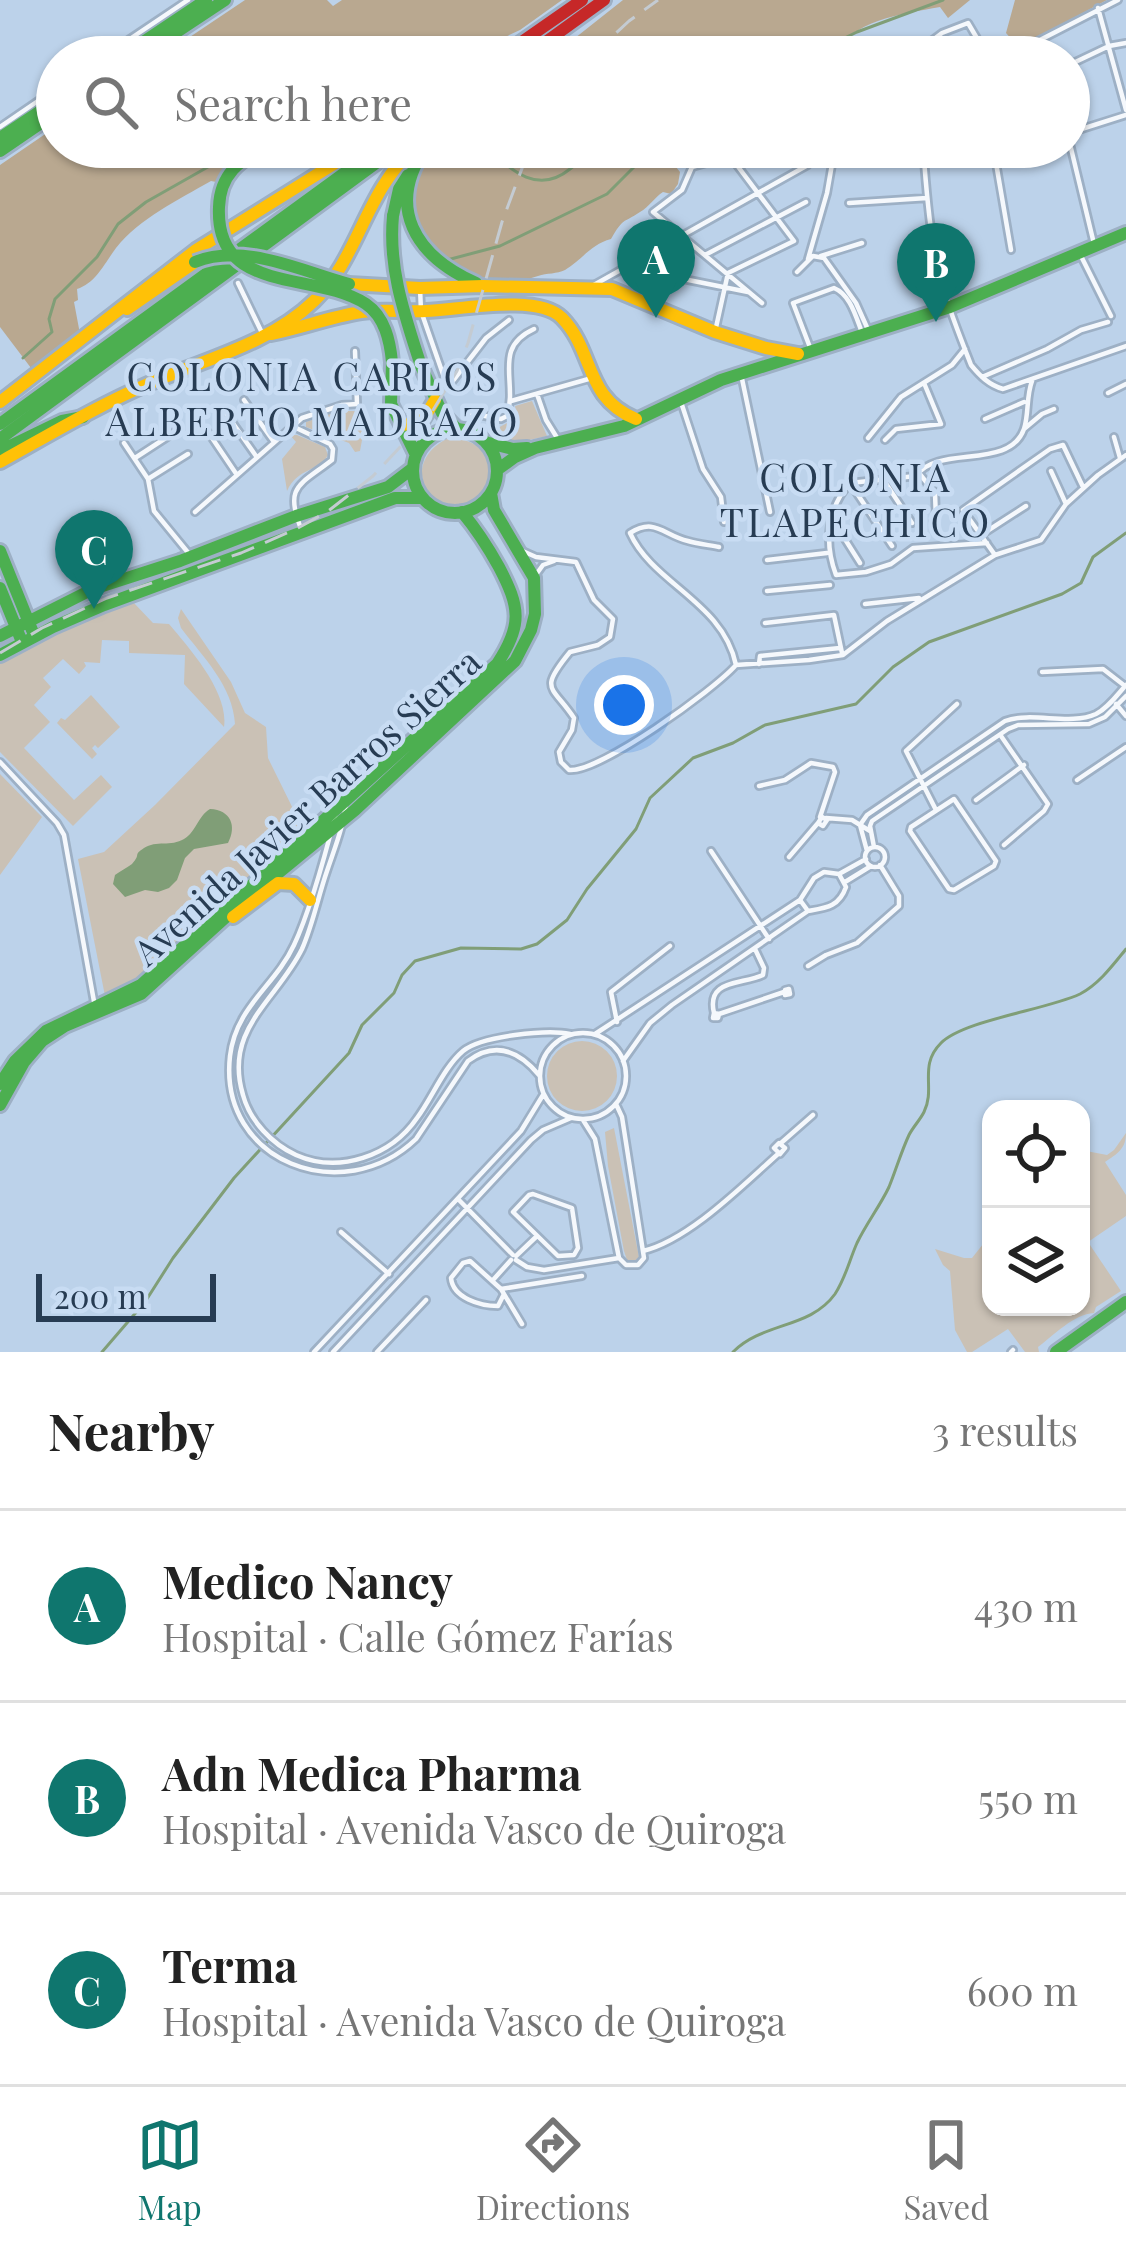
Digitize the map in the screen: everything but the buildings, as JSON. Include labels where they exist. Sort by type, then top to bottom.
[{"type":"main road","points":[[152,36],[206,0]]},
{"type":"main road","points":[[170,36],[224,0]]},
{"type":"main road","points":[[530,36],[582,0]]},
{"type":"main road","points":[[555,36],[604,0]]},
{"type":"main road","points":[[556,36],[559,33]]},
{"type":"main road","points":[[0,138],[36,114]]},
{"type":"main road","points":[[0,151],[36,126]]},
{"type":"main road","points":[[233,168],[220,193],[217,217],[224,246],[237,260],[254,272],[365,303],[385,328],[391,346],[391,404],[423,498],[440,510],[462,512],[478,506],[490,494],[497,470],[486,442]]},
{"type":"main road","points":[[0,402],[196,250],[327,168]]},
{"type":"main road","points":[[0,424],[351,168]]},
{"type":"main road","points":[[0,440],[369,168]]},
{"type":"main road","points":[[0,461],[140,388],[289,320],[328,288],[392,168]]},
{"type":"main road","points":[[411,168],[399,189],[394,216],[394,272],[421,366],[442,413],[457,429]]},
{"type":"main road","points":[[411,168],[406,202],[423,247],[457,276],[483,286]]},
{"type":"main road","points":[[497,470],[535,448],[624,426],[715,382],[950,307],[1126,232]]},
{"type":"main road","points":[[114,316],[195,262],[226,252],[349,284],[612,290],[715,332],[766,348],[805,352]]},
{"type":"main road","points":[[263,335],[370,311],[526,306],[554,311],[569,327],[601,396],[622,416],[636,419]]},
{"type":"main road","points":[[399,425],[421,424],[435,400]]},
{"type":"main road","points":[[0,451],[83,417]]},
{"type":"main road","points":[[0,636],[93,589],[388,487],[432,436],[457,429],[513,449],[535,448]]},
{"type":"main road","points":[[490,494],[494,510],[534,578]]},
{"type":"main road","points":[[0,655],[137,590],[395,499],[423,498]]},
{"type":"main road","name":"Avenida Javier Barros Sierra","points":[[0,1084],[30,1041],[58,1022],[142,994],[497,664],[515,633],[517,607],[509,582],[462,512]]},
{"type":"main road","points":[[484,539],[490,530],[505,530]]},
{"type":"main road","points":[[0,551],[28,639]]},
{"type":"main road","name":"Avenida Javier Barros Sierra","points":[[0,1105],[42,1041],[141,985],[515,661],[535,614],[534,578]]},
{"type":"main road","points":[[0,588],[22,624]]},
{"type":"main road","points":[[207,935],[278,883],[294,884],[310,900]]},
{"type":"main road","points":[[1056,1352],[1126,1302]]},
{"type":"street","points":[[134,36],[188,0]]},
{"type":"street","points":[[1047,36],[1118,0]]},
{"type":"street","points":[[1090,128],[1126,113],[1098,8]]},
{"type":"street","points":[[938,36],[968,23],[976,36]]},
{"type":"street","points":[[1090,55],[1126,43]]},
{"type":"street","points":[[0,127],[36,102]]},
{"type":"street","points":[[692,168],[682,190],[653,212],[762,303]]},
{"type":"street","points":[[715,332],[728,273],[794,241],[740,168]]},
{"type":"street","points":[[587,289],[803,168]]},
{"type":"street","points":[[797,272],[808,260],[831,168]]},
{"type":"street","points":[[925,168],[935,259],[965,350],[982,377],[1003,389],[1125,347],[1120,338]]},
{"type":"street","points":[[997,168],[1011,250]]},
{"type":"street","points":[[1076,168],[1095,248]]},
{"type":"street","points":[[849,203],[928,198]]},
{"type":"street","points":[[705,255],[806,202]]},
{"type":"street","points":[[808,260],[862,243]]},
{"type":"street","points":[[982,377],[1110,319],[1080,254]]},
{"type":"street","points":[[821,256],[856,303],[867,334]]},
{"type":"street","points":[[624,267],[751,293]]},
{"type":"street","points":[[238,283],[263,335]]},
{"type":"street","points":[[420,288],[421,311],[448,383],[486,338],[509,320]]},
{"type":"street","points":[[805,352],[793,303],[834,288],[847,298],[867,334]]},
{"type":"street","points":[[469,413],[507,416],[512,401],[511,348],[522,334],[535,329]]},
{"type":"street","points":[[868,438],[901,398],[952,365],[965,350]]},
{"type":"street","points":[[195,512],[310,414],[356,404],[356,351]]},
{"type":"street","points":[[741,374],[770,512]]},
{"type":"street","points":[[512,401],[593,378]]},
{"type":"street","points":[[1024,429],[1032,380]]},
{"type":"street","points":[[885,440],[896,429],[941,424],[924,383]]},
{"type":"street","points":[[1108,393],[1126,384]]},
{"type":"street","points":[[537,394],[560,441]]},
{"type":"street","points":[[680,399],[703,469],[721,497],[724,522]]},
{"type":"street","points":[[244,400],[274,442]]},
{"type":"street","points":[[985,419],[1027,401]]},
{"type":"street","points":[[987,543],[913,548],[891,564],[836,575],[829,552],[831,517],[839,495],[850,483],[916,476],[927,464],[1000,452],[1054,409]]},
{"type":"street","points":[[225,412],[257,458]]},
{"type":"street","points":[[292,427],[330,444],[334,454],[298,484],[293,504],[302,533]]},
{"type":"street","points":[[208,432],[237,475]]},
{"type":"street","points":[[135,458],[175,433]]},
{"type":"street","points":[[518,550],[576,562],[614,625],[605,642],[570,652],[551,680],[552,692],[574,718],[559,752],[564,767],[583,770],[710,690],[736,665],[841,651],[995,555],[1034,544],[1083,487],[1123,457],[1114,437]]},
{"type":"street","points":[[124,443],[148,479],[154,511],[191,557]]},
{"type":"street","points":[[995,555],[963,510],[1050,449],[1063,445],[1083,487]]},
{"type":"street","points":[[148,479],[188,454]]},
{"type":"street","points":[[1051,471],[1066,504]]},
{"type":"street","points":[[919,473],[935,493],[933,522]]},
{"type":"street","points":[[883,479],[912,523]]},
{"type":"street","points":[[850,483],[892,546]]},
{"type":"street","points":[[981,535],[1026,506]]},
{"type":"street","points":[[831,517],[860,563]]},
{"type":"street","points":[[719,547],[684,540],[656,527],[630,533],[634,543],[720,628],[736,665]]},
{"type":"street","points":[[767,560],[829,552]]},
{"type":"street","points":[[534,578],[543,565],[559,559]]},
{"type":"street","points":[[766,590],[830,585]]},
{"type":"street","points":[[865,604],[925,597]]},
{"type":"street","points":[[765,623],[833,615],[841,651]]},
{"type":"street","points":[[869,852],[872,821],[1000,734],[1018,725],[1090,724],[1105,717],[1125,686],[1102,669],[1042,671]]},
{"type":"street","points":[[860,826],[867,815],[1016,718],[1089,716],[1126,697]]},
{"type":"street","points":[[1115,703],[1126,716]]},
{"type":"street","points":[[936,810],[906,756],[907,747],[957,704]]},
{"type":"street","points":[[992,730],[1024,765],[1048,804],[1004,845]]},
{"type":"street","points":[[1076,780],[1126,747]]},
{"type":"street","points":[[0,762],[64,836],[95,1009]]},
{"type":"street","points":[[759,785],[785,780],[811,763],[833,766],[836,772],[822,819],[789,857]]},
{"type":"street","points":[[976,800],[1024,765]]},
{"type":"street","points":[[956,800],[996,858],[994,866],[957,890],[949,889],[910,831],[936,810],[956,800]]},
{"type":"street","points":[[340,814],[295,945],[251,1004],[234,1038],[230,1068],[234,1099],[253,1135],[271,1152],[310,1171],[354,1172],[406,1149],[468,1060],[481,1052],[512,1052],[539,1075]]},
{"type":"street","points":[[340,814],[304,945],[260,1007],[243,1040],[239,1068],[243,1097],[275,1143],[293,1154],[331,1163],[373,1155],[409,1130],[464,1050],[483,1040],[559,1032],[595,1034],[800,901],[818,875],[839,874],[881,849],[885,856],[876,866],[845,882]]},
{"type":"street","points":[[822,819],[852,820],[870,831]]},
{"type":"street","points":[[808,966],[857,943],[899,906],[899,896],[876,866],[860,826]]},
{"type":"street","points":[[710,851],[769,939]]},
{"type":"street","points":[[623,1061],[650,1023],[808,911],[840,901],[846,887],[839,874]]},
{"type":"street","points":[[800,901],[808,911]]},
{"type":"street","points":[[617,1022],[610,997],[615,987],[670,946]]},
{"type":"street","points":[[755,949],[762,959],[763,975],[714,994],[716,1014],[784,992]]},
{"type":"street","points":[[570,1034],[549,1048],[539,1075],[543,1095],[560,1113],[583,1120],[596,1118],[616,1104],[626,1082],[616,1047],[595,1034]]},
{"type":"street","points":[[314,1352],[524,1128],[543,1095]]},
{"type":"street","points":[[583,1120],[595,1139],[619,1258],[634,1266],[643,1262],[643,1251],[616,1104]]},
{"type":"street","points":[[643,1251],[662,1246],[721,1204],[778,1154],[774,1146],[813,1115]]},
{"type":"street","points":[[337,1350],[531,1140],[571,1118]]},
{"type":"street","points":[[529,1195],[572,1208],[578,1248],[574,1255],[558,1256],[537,1236],[513,1212],[529,1195]]},
{"type":"street","points":[[459,1200],[527,1268],[544,1270],[619,1258]]},
{"type":"street","points":[[341,1232],[389,1274]]},
{"type":"street","points":[[493,1280],[537,1236]]},
{"type":"street","points":[[502,1291],[498,1306],[490,1306],[456,1292],[450,1281],[466,1261],[493,1280],[502,1291],[522,1324]]},
{"type":"street","points":[[502,1291],[582,1276]]},
{"type":"street","points":[[377,1352],[426,1300]]},
{"type":"shaded area","points":[[245,0],[327,0],[333,6],[342,0],[562,0],[507,36],[191,36]]},
{"type":"shaded area","points":[[623,0],[970,0],[948,18],[940,7],[879,21],[850,36],[578,36]]},
{"type":"shaded area","points":[[1015,0],[1107,0],[1040,36],[1006,33]]},
{"type":"shaded area","points":[[36,140],[36,168],[226,168],[216,182],[173,203],[126,237],[95,278],[77,289],[74,302],[80,334],[31,368],[0,327],[0,165]]},
{"type":"shaded area","points":[[423,168],[677,168],[680,172],[671,194],[660,194],[621,224],[611,239],[565,270],[501,282],[465,274],[436,255],[416,222],[412,201]]},
{"type":"shaded area","points":[[532,401],[547,436],[511,444],[496,429],[507,423],[515,406]]},
{"type":"shaded area","points":[[338,411],[362,411],[367,439],[362,440],[360,451],[306,427],[306,422]]},
{"type":"shaded area","points":[[290,435],[325,447],[328,455],[287,491],[282,459],[296,442]]},
{"type":"shaded area","points":[[447,439],[465,440],[486,457],[488,483],[471,503],[445,504],[432,497],[422,478],[424,462]]},
{"type":"shaded area","points":[[134,603],[153,623],[169,624],[197,659],[221,700],[224,727],[184,684],[185,655],[129,653],[129,641],[102,640],[100,663],[84,662],[79,674],[63,659],[43,678],[51,687],[34,705],[50,722],[24,748],[74,800],[101,775],[112,787],[73,826],[0,752],[0,663],[95,611]]},
{"type":"shaded area","points":[[181,609],[231,682],[245,713],[266,727],[268,758],[304,831],[135,984],[105,996],[78,859],[104,852],[235,724],[223,685],[181,628]]},
{"type":"shaded area","points":[[91,695],[120,727],[98,748],[92,748],[97,754],[92,759],[57,723]]},
{"type":"shaded area","points":[[0,774],[42,817],[0,875]]},
{"type":"shaded area","points":[[210,809],[223,812],[230,820],[228,843],[194,849],[177,880],[158,892],[145,890],[125,897],[113,884],[115,875],[132,864],[140,851],[184,839]]},
{"type":"shaded area","points":[[582,1041],[607,1051],[617,1076],[607,1101],[582,1111],[557,1101],[547,1076],[557,1051]]},
{"type":"shaded area","points":[[614,1128],[639,1257],[635,1261],[627,1260],[624,1251],[608,1166],[605,1132]]},
{"type":"shaded area","points":[[1126,1133],[1123,1147],[1105,1162],[1126,1195],[1126,1216],[1090,1241],[1090,1152],[1107,1155]]},
{"type":"shaded area","points":[[982,1245],[982,1316],[1083,1316],[1038,1347],[1039,1352],[1025,1352],[1008,1329],[967,1352],[955,1330],[950,1271],[935,1249],[972,1258]]},
{"type":"shaded area","points":[[1090,1245],[1121,1291],[1090,1314]]},
{"type":"waterway","points":[[849,36],[943,0]]},
{"type":"waterway","points":[[23,358],[52,332],[49,319],[55,299],[97,257],[118,224],[206,168]]},
{"type":"waterway","points":[[512,168],[535,180],[558,177],[571,168]]},
{"type":"waterway","points":[[447,260],[500,246],[607,194],[633,168]]},
{"type":"waterway","points":[[102,1352],[145,1302],[234,1178],[349,1053],[362,1025],[394,993],[415,961],[461,948],[521,949],[537,944],[567,920],[636,829],[650,798],[693,758],[765,725],[856,704],[893,667],[929,642],[1081,583],[1093,557],[1126,533]]},
{"type":"waterway","points":[[733,1352],[758,1335],[813,1314],[835,1294],[924,1112],[930,1060],[941,1043],[968,1028],[1080,994],[1126,949]]},
{"type":"railway","points":[[613,36],[658,0]]},
{"type":"railway","points":[[0,653],[107,598],[241,553],[296,529],[373,476],[430,415],[457,371],[522,168]]},
{"type":"traffic: fast","points":[[152,36],[206,0]]},
{"type":"traffic: fast","points":[[171,36],[225,0]]},
{"type":"traffic: fast","points":[[0,138],[36,114]]},
{"type":"traffic: fast","points":[[0,151],[36,126]]},
{"type":"traffic: fast","points":[[235,168],[223,186],[219,207],[222,235],[233,255],[250,268],[366,304],[382,323],[392,362]]},
{"type":"traffic: fast","points":[[0,424],[351,168]]},
{"type":"traffic: fast","points":[[0,439],[369,168]]},
{"type":"traffic: fast","points":[[415,168],[408,190],[413,227],[437,259],[476,283]]},
{"type":"traffic: fast","points":[[393,216],[399,189],[408,175]]},
{"type":"traffic: fast","points":[[393,216],[395,274],[421,366]]},
{"type":"traffic: fast","points":[[497,470],[535,448],[624,426],[721,380],[950,307],[1126,233]]},
{"type":"traffic: fast","points":[[195,262],[233,255],[252,257],[349,284]]},
{"type":"traffic: fast","points":[[392,362],[391,404],[416,455]]},
{"type":"traffic: fast","points":[[421,366],[442,413],[456,428]]},
{"type":"traffic: fast","points":[[0,451],[62,421],[83,417]]},
{"type":"traffic: fast","points":[[455,429],[485,441],[497,471],[485,501],[455,513],[425,501],[413,471],[425,441],[455,429]]},
{"type":"traffic: fast","points":[[489,443],[527,448]]},
{"type":"traffic: fast","points":[[0,636],[93,589],[388,487],[413,468]]},
{"type":"traffic: fast","points":[[0,1105],[42,1041],[65,1026],[141,994],[355,810],[515,661],[535,614],[534,578],[494,510],[491,493]]},
{"type":"traffic: fast","points":[[0,655],[104,605],[395,498],[423,498]]},
{"type":"traffic: fast","points":[[0,1084],[15,1061],[46,1031],[141,985],[497,664],[515,627],[514,605],[495,560],[462,512]]},
{"type":"traffic: fast","points":[[0,551],[34,635]]},
{"type":"traffic: fast","points":[[0,588],[22,642]]},
{"type":"traffic: fast","points":[[1056,1352],[1126,1302]]},
{"type":"traffic: slow","points":[[0,402],[196,250],[327,168]]},
{"type":"traffic: slow","points":[[0,462],[110,402],[257,340],[296,316],[342,264],[396,168]]},
{"type":"traffic: slow","points":[[127,309],[195,262]]},
{"type":"traffic: slow","points":[[349,284],[612,289],[715,332],[798,354]]},
{"type":"traffic: slow","points":[[271,334],[369,311],[535,306],[562,318],[573,331],[598,387],[619,410],[636,419]]},
{"type":"traffic: slow","points":[[401,425],[421,423],[435,400]]},
{"type":"traffic: slow","points":[[233,917],[278,883],[294,884],[310,900]]},
{"type":"traffic: jam","points":[[530,36],[582,0]]},
{"type":"traffic: jam","points":[[554,36],[604,0]]},
{"type":"place","name":"Medico Nancy","points":[[656,318]]},
{"type":"place","name":"Adn Medica Pharma","points":[[936,322]]},
{"type":"place","name":"Terma","points":[[94,609]]},
{"type":"district","name":"COLONIA CARLOS ALBERTO MADRAZO","points":[[313,400]]},
{"type":"district","name":"COLONIA TLAPECHICO","points":[[856,500]]}]
